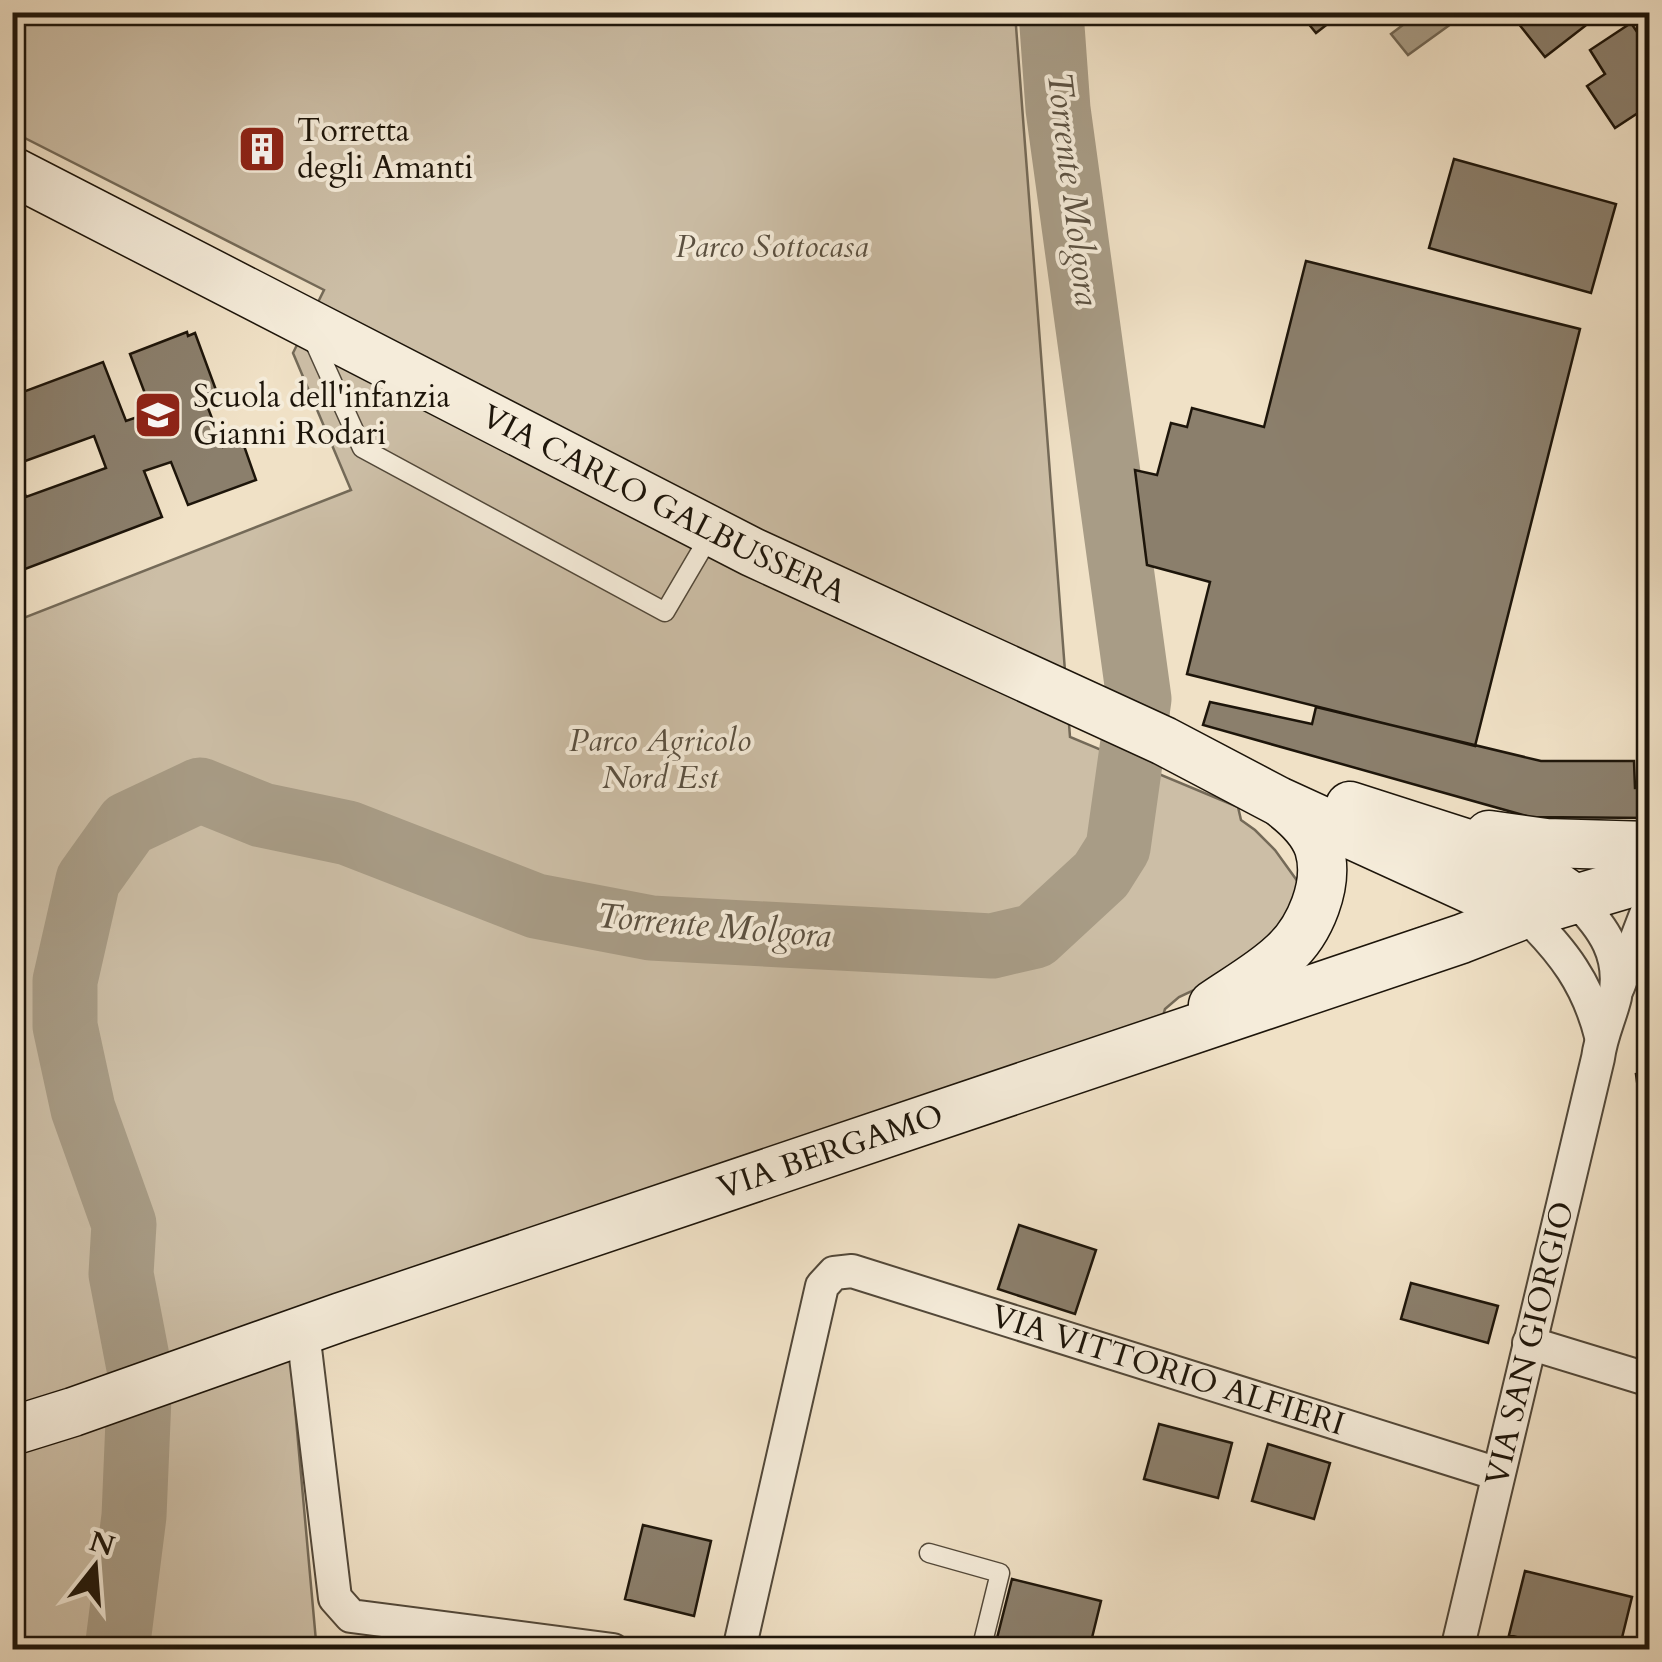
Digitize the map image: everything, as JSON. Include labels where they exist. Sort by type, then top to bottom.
[{"type":"street","name":"VIA CARLO GALBUSSERA","points":[[12,172],[712,532],[1164,741],[1278,801],[1524,914]]},
{"type":"street","name":"VIA CARLO GALBUSSERA","points":[[1164,741],[1487,850],[1528,867],[1576,900]]},
{"type":"street","name":"VIA CARLO GALBUSSERA","points":[[1169,1036],[1285,953],[1310,916],[1321,880],[1318,848],[1304,823],[1278,801]]},
{"type":"street","name":"VIA CARLO GALBUSSERA","points":[[1378,816],[1546,843],[1650,846]]},
{"type":"street","name":"VIA BERGAMO","points":[[12,1431],[1524,914],[1650,876]]},
{"type":"street","name":"VIA SAN GIORGIO","points":[[1576,900],[1594,917],[1611,943],[1616,966],[1615,996]]},
{"type":"street","name":"VIA SAN GIORGIO","points":[[1457,1650],[1601,1036],[1650,904]]},
{"type":"street","points":[[1524,914],[1568,962],[1589,996],[1601,1036]]},
{"type":"street","name":"VIA VITTORIO ALFIERI","points":[[738,1650],[822,1286],[834,1274],[852,1271],[1498,1474]]},
{"type":"street","points":[[302,1332],[335,1598],[352,1616],[511,1643],[612,1650]]},
{"type":"street","points":[[1529,1343],[1650,1380]]},
{"type":"lane","points":[[304,320],[362,448],[665,612],[712,532]]},
{"type":"lane","points":[[929,1554],[1000,1573],[981,1650]]},
{"type":"green space","name":"Parco Agricolo Nord Est","points":[[12,13],[1015,13],[1070,737],[1238,807],[1241,820],[1275,850],[1298,882],[1298,898],[1258,960],[1179,997],[1165,1009],[1162,1019],[287,1319],[316,1641],[386,1649],[13,1649],[13,622],[351,490],[293,353],[324,290],[13,132]]},
{"type":"shaded area","points":[[1420,12],[1443,13],[1451,24],[1408,55],[1391,34]]},
{"type":"building","points":[[1299,12],[1343,12],[1316,33]]},
{"type":"building","points":[[1521,12],[1583,12],[1578,16],[1585,26],[1545,57],[1514,18]]},
{"type":"building","points":[[1631,23],[1650,51],[1650,105],[1615,128],[1587,86],[1605,74],[1590,50]]},
{"type":"building","name":"Torretta degli Amanti","points":[[262,132],[274,137],[279,149],[274,161],[262,166],[250,161],[245,149],[250,137]]},
{"type":"building","points":[[1454,159],[1616,204],[1591,293],[1429,248]]},
{"type":"building","points":[[1306,261],[1580,329],[1475,746],[1187,674],[1210,582],[1147,565],[1135,470],[1157,475],[1171,423],[1187,427],[1192,408],[1264,427]]},
{"type":"building","points":[[187,332],[188,336],[195,333],[216,390],[203,395],[223,447],[242,440],[256,480],[188,505],[171,462],[144,471],[162,517],[12,574],[12,396],[103,362],[126,421],[152,412],[130,354]],"holes":[[[94,436],[106,468],[26,497],[14,465]]]},
{"type":"building","points":[[1210,702],[1312,724],[1316,707],[1541,761],[1634,761],[1635,788],[1650,788],[1650,818],[1530,817],[1203,725]]},
{"type":"building","points":[[1650,1072],[1650,1125],[1643,1126],[1636,1074]]},
{"type":"building","points":[[1019,1225],[1096,1250],[1075,1314],[998,1289]]},
{"type":"building","points":[[1411,1283],[1498,1306],[1488,1343],[1401,1319]]},
{"type":"building","points":[[1159,1424],[1232,1443],[1218,1498],[1144,1479]]},
{"type":"building","points":[[1268,1444],[1330,1463],[1314,1519],[1252,1501]]},
{"type":"building","points":[[643,1525],[711,1541],[694,1616],[625,1599]]},
{"type":"building","points":[[1525,1571],[1632,1597],[1619,1650],[1566,1650],[1509,1635]]},
{"type":"building","points":[[1012,1579],[1101,1601],[1089,1650],[994,1650]]},
{"type":"waterway","name":"Torrente Molgora","points":[[117,1650],[134,1516],[140,1373],[121,1274],[124,1224],[83,1109],[65,1026],[65,981],[88,880],[128,824],[200,790],[262,815],[348,833],[536,906],[651,928],[992,946],[1035,936],[1101,875],[1118,848],[1139,699],[1058,109],[1051,12]]},
{"type":"place","name":"Torretta degli Amanti","points":[[262,149]]},
{"type":"place","name":"Scuola dell'infanzia Gianni Rodari","points":[[158,415]]},
{"type":"park label","name":"Parco Sottocasa","points":[[772,247]]}]
